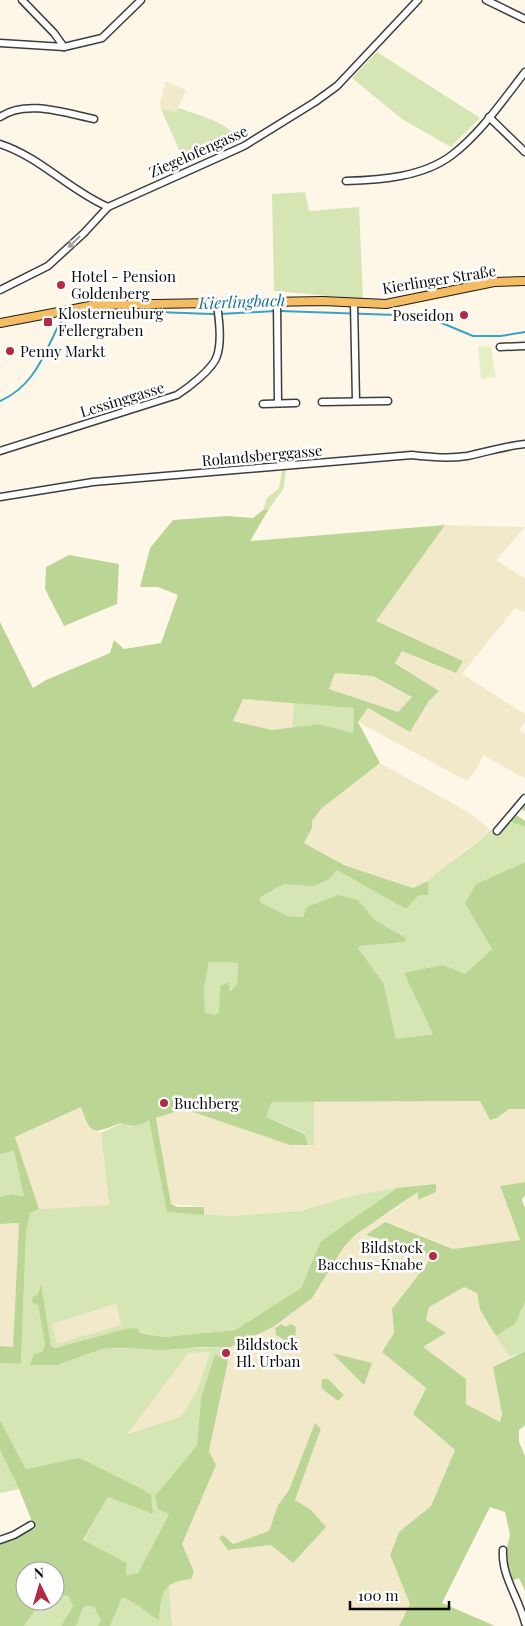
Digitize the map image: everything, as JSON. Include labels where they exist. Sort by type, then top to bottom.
[{"type":"main road","name":"Kierlinger Straße","points":[[0,323],[88,305],[218,310],[277,304],[386,304],[478,285],[525,281]]},
{"type":"street","points":[[22,0],[64,47]]},
{"type":"street","points":[[0,42],[64,47],[102,38],[141,0]]},
{"type":"street","name":"Ziegelofengasse","points":[[0,290],[48,266],[84,233],[108,207],[244,146],[314,102],[344,79],[418,0]]},
{"type":"street","points":[[486,0],[525,19]]},
{"type":"street","points":[[346,180],[384,180],[423,169],[451,156],[489,118],[525,72]]},
{"type":"street","points":[[0,117],[19,109],[43,109],[94,119]]},
{"type":"street","points":[[489,118],[525,152]]},
{"type":"street","points":[[0,144],[53,173],[88,198],[108,207]]},
{"type":"street","points":[[277,304],[278,403]]},
{"type":"street","points":[[354,305],[356,401]]},
{"type":"street","name":"Lessinggasse","points":[[0,451],[177,395],[212,365],[217,357],[218,310]]},
{"type":"street","points":[[500,347],[525,346]]},
{"type":"street","points":[[322,402],[388,401]]},
{"type":"street","points":[[263,404],[296,403]]},
{"type":"street","name":"Rolandsberggasse","points":[[0,497],[93,482],[178,474],[412,455],[445,458],[467,456],[504,446],[525,444]]},
{"type":"street","points":[[497,831],[525,798]]},
{"type":"street","points":[[0,1540],[14,1535],[31,1525]]},
{"type":"street","points":[[503,1550],[502,1561],[506,1575],[525,1623]]},
{"type":"shaded area","points":[[166,81],[186,90],[176,112],[161,109],[160,102]]},
{"type":"shaded area","points":[[445,525],[525,527],[496,560],[525,579],[525,612],[515,608],[462,674],[525,714],[525,722],[519,730],[525,734],[525,779],[483,755],[477,768],[467,781],[358,722],[368,708],[410,732],[429,701],[439,691],[395,662],[402,651],[456,673],[463,661],[376,621]]},
{"type":"shaded area","points":[[335,673],[373,676],[413,697],[398,712],[329,689]]},
{"type":"shaded area","points":[[243,699],[294,702],[292,728],[272,730],[233,721]]},
{"type":"shaded area","points":[[380,763],[468,812],[492,831],[462,852],[428,881],[413,888],[344,865],[304,843],[312,828],[312,821],[322,808]]},
{"type":"shaded area","points":[[480,1101],[497,1118],[509,1109],[525,1109],[525,1182],[500,1187],[520,1240],[453,1249],[385,1222],[366,1235],[433,1256],[392,1309],[394,1333],[382,1352],[426,1388],[413,1414],[455,1450],[431,1506],[399,1532],[390,1555],[410,1604],[399,1626],[172,1626],[169,1584],[175,1580],[190,1579],[194,1572],[182,1544],[216,1465],[209,1451],[230,1347],[312,1298],[343,1241],[397,1208],[418,1192],[419,1200],[436,1185],[355,1195],[300,1211],[230,1216],[204,1215],[204,1207],[171,1204],[156,1118],[184,1109],[290,1145],[314,1146],[314,1102]],"holes":[[[336,1386],[344,1395],[338,1401],[329,1393]],[[315,1424],[321,1429],[295,1501],[311,1510],[326,1528],[271,1545],[228,1550],[223,1535],[233,1544],[269,1531],[278,1505],[289,1490]]]},
{"type":"shaded area","points":[[81,1107],[93,1130],[101,1133],[109,1205],[39,1209],[15,1137]]},
{"type":"shaded area","points":[[19,1223],[13,1347],[0,1346],[0,1224]]},
{"type":"shaded area","points":[[464,1287],[477,1293],[480,1310],[510,1357],[493,1367],[502,1414],[500,1422],[466,1404],[423,1347],[446,1333],[426,1320],[429,1307]]},
{"type":"shaded area","points":[[116,1304],[121,1325],[57,1345],[52,1324]]},
{"type":"shaded area","points":[[210,1351],[197,1390],[181,1417],[126,1434],[189,1353]]},
{"type":"green space","points":[[377,52],[480,118],[451,147],[402,119],[352,78]]},
{"type":"green space","points":[[178,108],[220,124],[242,141],[186,165],[161,109],[176,112]]},
{"type":"green space","points":[[305,192],[309,211],[359,207],[363,299],[274,291],[272,194]]},
{"type":"green space","points":[[478,346],[491,347],[496,377],[481,379]]},
{"type":"green space","points":[[282,470],[286,470],[284,488],[269,509],[263,510],[267,498],[279,488]]},
{"type":"green space","points":[[269,509],[250,541],[445,525],[376,621],[463,661],[456,673],[402,651],[395,663],[439,691],[429,701],[410,732],[368,708],[358,722],[380,763],[322,808],[312,821],[312,828],[304,843],[344,865],[413,888],[428,881],[428,895],[419,895],[406,909],[337,870],[329,879],[315,886],[284,884],[260,897],[260,902],[288,916],[303,917],[307,907],[338,895],[358,900],[375,920],[406,938],[405,942],[361,946],[358,948],[384,984],[396,1039],[433,1034],[404,973],[443,965],[465,974],[492,949],[465,903],[476,884],[525,862],[525,1109],[509,1109],[497,1118],[490,1120],[480,1101],[272,1102],[266,1117],[305,1134],[308,1145],[290,1145],[184,1109],[156,1118],[171,1204],[178,1207],[204,1207],[204,1215],[167,1212],[149,1120],[136,1126],[121,1123],[99,1131],[91,1128],[88,1124],[81,1107],[15,1137],[39,1209],[30,1213],[26,1233],[21,1364],[0,1363],[0,1346],[13,1347],[19,1223],[0,1224],[0,1197],[10,1194],[24,1196],[14,1151],[0,1154],[0,622],[33,688],[46,680],[110,653],[114,640],[124,649],[161,643],[178,595],[158,587],[140,587],[150,548],[173,520],[228,516],[253,518],[263,510]],"holes":[[[335,673],[373,676],[412,697],[398,712],[329,689]],[[243,699],[354,708],[353,733],[319,724],[272,730],[233,721]],[[209,962],[238,963],[237,984],[230,991],[228,982],[220,986],[219,1012],[215,1015],[205,1012],[204,989]]]},
{"type":"green space","points":[[69,555],[119,564],[117,604],[64,626],[45,589],[46,567]]},
{"type":"green space","points":[[294,702],[354,708],[353,733],[319,724],[292,728]]},
{"type":"green space","points":[[525,799],[525,811],[520,808],[515,814],[525,821],[525,827],[502,819]]},
{"type":"green space","points":[[502,819],[525,827],[525,862],[476,884],[492,949],[464,975],[443,965],[434,1034],[396,1039],[384,984],[358,948],[361,946],[405,942],[406,938],[375,920],[358,900],[303,917],[288,916],[260,902],[260,897],[278,885],[320,881],[337,869],[406,909],[419,895],[428,895],[428,881],[485,836]]},
{"type":"green space","points":[[209,962],[238,963],[237,984],[229,991],[228,982],[220,986],[219,1012],[215,1015],[205,1012],[204,989]]},
{"type":"green space","points":[[272,1102],[314,1102],[314,1146],[308,1145],[305,1133],[266,1117]]},
{"type":"green space","points":[[149,1119],[168,1212],[230,1216],[300,1211],[355,1195],[397,1188],[321,1241],[301,1288],[235,1330],[164,1337],[125,1329],[55,1348],[51,1346],[40,1286],[37,1295],[45,1344],[42,1352],[34,1354],[31,1365],[59,1365],[102,1349],[230,1347],[228,1361],[215,1354],[201,1397],[197,1445],[155,1496],[169,1514],[138,1573],[126,1575],[127,1563],[83,1541],[108,1497],[153,1514],[79,1459],[26,1469],[0,1420],[0,1363],[21,1364],[26,1233],[30,1213],[39,1209],[109,1205],[101,1133],[122,1123],[130,1127]],"holes":[[[116,1304],[121,1325],[57,1344],[52,1324]],[[210,1352],[197,1390],[181,1417],[127,1434],[189,1353]]]},
{"type":"green space","points":[[14,1151],[25,1196],[10,1194],[0,1197],[0,1154]]},
{"type":"green space","points":[[525,1182],[525,1195],[522,1200],[525,1208],[525,1302],[515,1324],[496,1336],[480,1310],[477,1293],[464,1287],[429,1307],[426,1320],[446,1333],[423,1347],[466,1379],[466,1404],[500,1422],[502,1414],[493,1367],[525,1351],[525,1425],[519,1430],[519,1442],[525,1456],[525,1591],[519,1578],[511,1581],[504,1560],[510,1535],[505,1512],[490,1507],[442,1603],[495,1626],[399,1626],[410,1604],[390,1555],[399,1532],[431,1506],[455,1450],[413,1414],[426,1388],[382,1352],[394,1333],[392,1309],[433,1256],[366,1235],[385,1222],[453,1249],[520,1240],[500,1186]]},
{"type":"green space","points":[[436,1184],[436,1192],[418,1200],[418,1192],[355,1235],[343,1248],[312,1298],[273,1327],[230,1347],[163,1350],[102,1349],[58,1365],[30,1365],[34,1354],[42,1352],[45,1344],[38,1305],[32,1302],[33,1296],[37,1295],[41,1285],[51,1346],[55,1348],[125,1329],[136,1328],[141,1333],[164,1337],[235,1330],[301,1288],[321,1241],[397,1188]]},
{"type":"green space","points":[[525,1302],[525,1351],[510,1357],[496,1336],[515,1324]]},
{"type":"green space","points":[[282,1324],[285,1327],[291,1324],[296,1327],[295,1339],[288,1342],[276,1335],[275,1328]]},
{"type":"green space","points":[[332,1353],[372,1363],[364,1385]]},
{"type":"green space","points":[[215,1354],[228,1361],[209,1451],[216,1465],[182,1544],[194,1572],[191,1579],[174,1583],[165,1590],[159,1620],[132,1602],[122,1598],[110,1626],[98,1626],[101,1620],[94,1607],[84,1606],[76,1626],[61,1626],[73,1606],[68,1596],[65,1596],[65,1561],[15,1561],[15,1611],[35,1611],[24,1626],[0,1626],[0,1541],[35,1529],[19,1489],[0,1450],[0,1420],[26,1469],[79,1458],[151,1494],[153,1514],[108,1497],[83,1540],[127,1563],[126,1575],[138,1573],[169,1514],[158,1509],[155,1496],[197,1445],[201,1397]]},
{"type":"green space","points":[[322,1379],[328,1379],[344,1395],[338,1401],[321,1388]]},
{"type":"green space","points":[[315,1423],[321,1429],[295,1500],[311,1510],[326,1527],[293,1563],[271,1545],[228,1550],[219,1538],[223,1535],[233,1544],[269,1531],[278,1505],[289,1490]]},
{"type":"green space","points":[[0,1450],[19,1489],[0,1493]]},
{"type":"green space","points":[[169,1584],[172,1626],[110,1626],[122,1598],[159,1619],[162,1593]]},
{"type":"green space","points":[[65,1596],[68,1596],[73,1606],[61,1626],[24,1626],[35,1611],[65,1611]]},
{"type":"green space","points":[[84,1606],[94,1607],[101,1620],[98,1626],[76,1626]]},
{"type":"waterway","name":"Kierlingbach","points":[[0,401],[10,396],[26,383],[38,367],[58,327],[67,317],[77,314],[114,311],[215,314]]},
{"type":"waterway","name":"Kierlingbach","points":[[220,314],[275,311]]},
{"type":"waterway","name":"Kierlingbach","points":[[280,311],[425,316],[473,336],[501,336],[525,332]]},
{"type":"place","name":"Hotel - Pension Goldenberg","points":[[61,285]]},
{"type":"place","name":"Poseidon","points":[[464,315]]},
{"type":"place","name":"Klosterneuburg Fellergraben","points":[[48,322]]},
{"type":"place","name":"Penny Markt","points":[[10,351]]},
{"type":"place","name":"Buchberg","points":[[164,1103]]},
{"type":"place","name":"Bildstock Bacchus-Knabe","points":[[433,1256]]},
{"type":"place","name":"Bildstock Hl. Urban","points":[[226,1353]]}]
